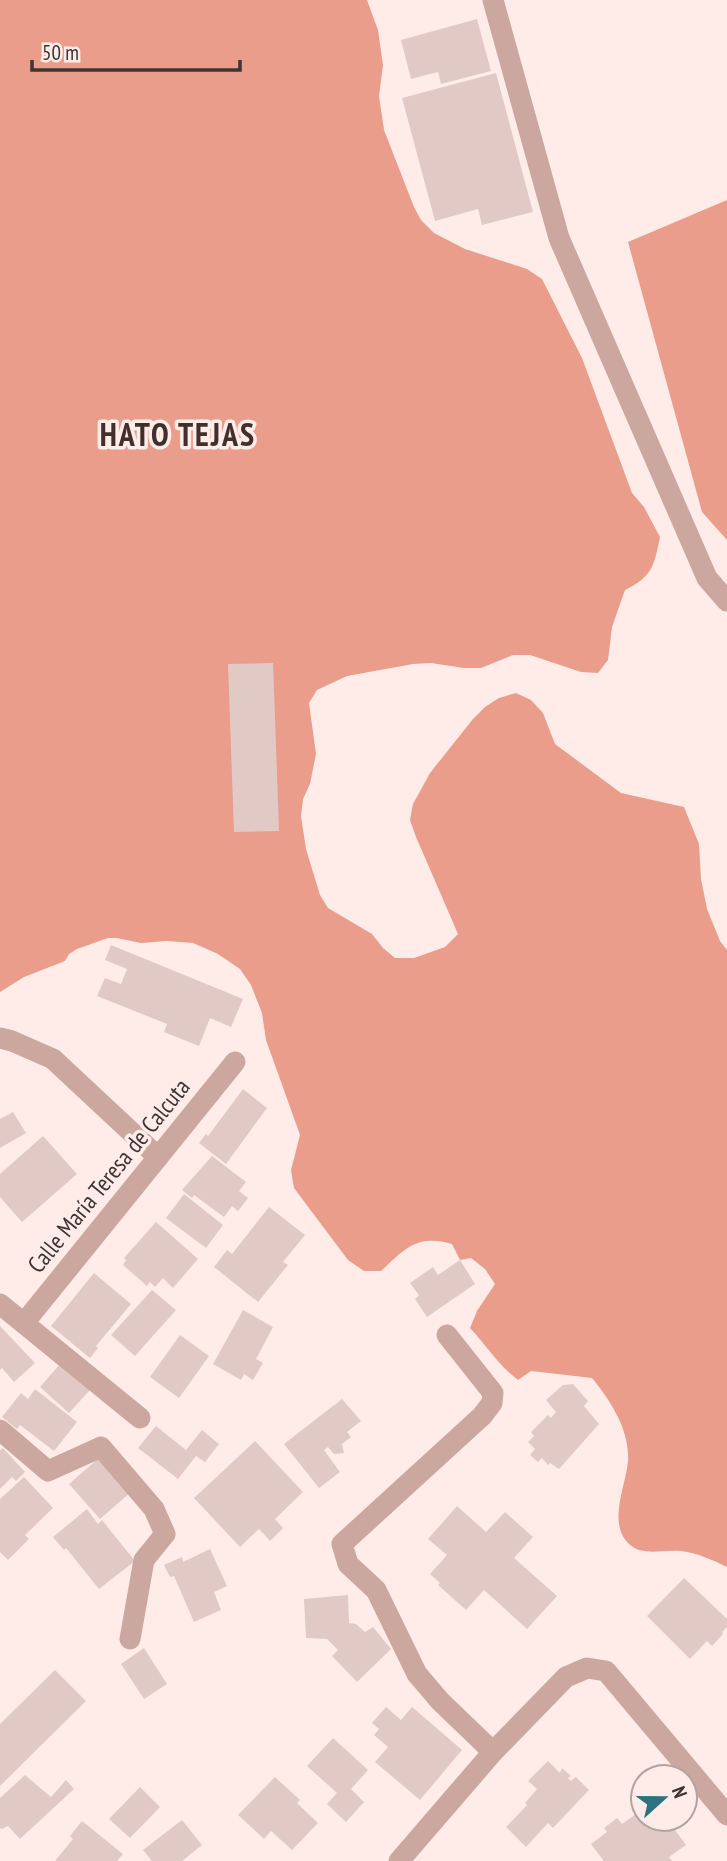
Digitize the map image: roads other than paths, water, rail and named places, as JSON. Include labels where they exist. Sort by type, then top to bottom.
[{"type":"street","points":[[493,0],[559,238],[708,578],[727,601]]},
{"type":"street","points":[[0,1038],[52,1059],[158,1157]]},
{"type":"street","name":"Calle María Teresa de Calcuta","points":[[24,1323],[235,1062]]},
{"type":"street","points":[[0,1304],[140,1418]]},
{"type":"street","points":[[447,1335],[493,1393],[492,1403],[482,1416],[342,1544],[348,1564],[376,1590],[417,1674],[440,1701],[493,1752]]},
{"type":"street","points":[[0,1430],[48,1471],[101,1447],[154,1509],[165,1534],[145,1560],[130,1639]]},
{"type":"street","points":[[399,1861],[493,1752],[566,1677],[587,1668],[606,1671],[727,1815]]},
{"type":"district","name":"HATO TEJAS","points":[[178,435]]}]
